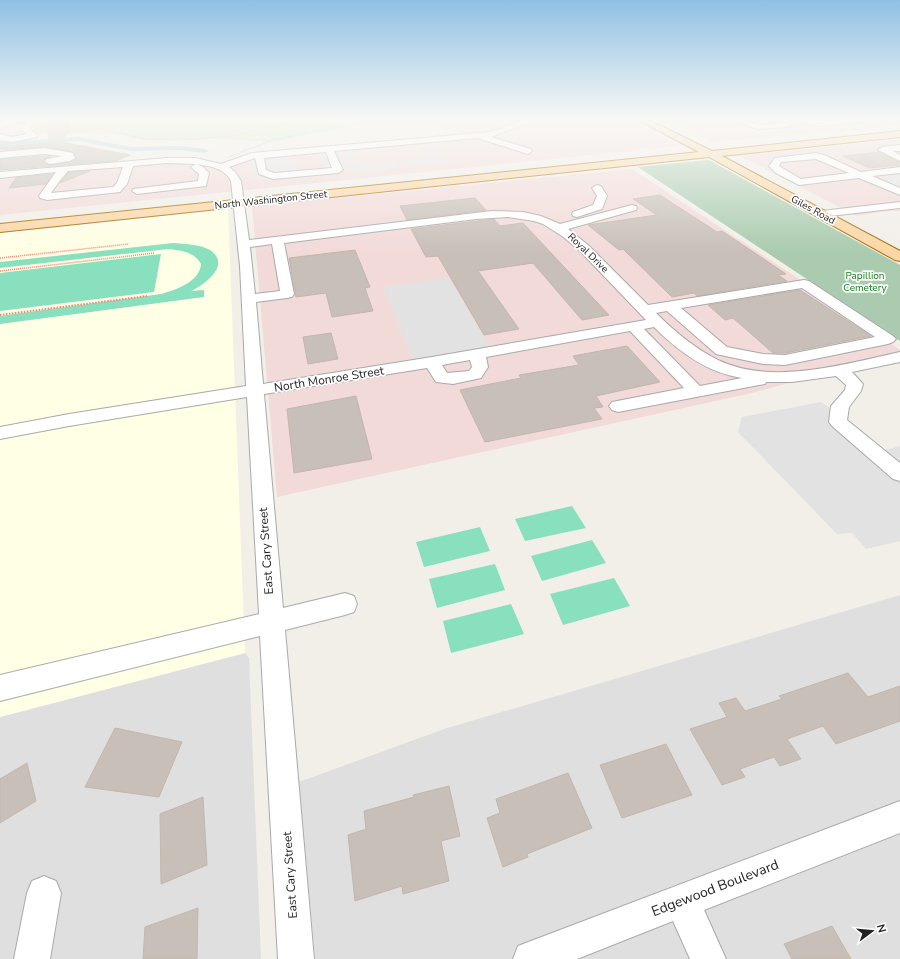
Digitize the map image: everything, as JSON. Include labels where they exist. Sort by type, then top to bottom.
[{"type":"main road","name":"North Washington Street","points":[[0,228],[238,200],[588,164]]},
{"type":"main road","name":"Giles Road","points":[[733,164],[900,258]]},
{"type":"main road","name":"Giles Road","points":[[737,164],[836,212],[900,246]]},
{"type":"main road","name":"North Washington Street","points":[[0,221],[238,200]]},
{"type":"street","points":[[7,165],[21,164]]},
{"type":"street","points":[[0,175],[122,164]]},
{"type":"street","points":[[66,169],[56,177],[44,196],[116,190],[122,184],[130,164]]},
{"type":"street","points":[[193,164],[221,167],[230,164]]},
{"type":"street","points":[[260,164],[262,172],[265,175],[273,176],[286,164],[338,170],[335,164]]},
{"type":"street","points":[[775,164],[774,166],[779,171],[800,182],[900,170]]},
{"type":"street","points":[[834,164],[900,192]]},
{"type":"street","points":[[146,170],[201,165]]},
{"type":"street","points":[[137,191],[202,184],[204,173],[200,169],[201,165]]},
{"type":"street","name":"East Cary Street","points":[[221,167],[227,170],[234,178],[243,244],[296,959]]},
{"type":"street","points":[[900,178],[889,181],[900,186]]},
{"type":"street","points":[[555,225],[598,207],[602,196],[597,188]]},
{"type":"street","points":[[820,214],[900,205]]},
{"type":"street","points":[[278,246],[368,230],[461,218],[500,215],[523,216],[555,225],[632,208]]},
{"type":"street","name":"Royal Drive","points":[[555,225],[688,349],[704,359],[743,374],[762,377],[802,377],[900,357]]},
{"type":"street","points":[[243,244],[278,246],[294,250]]},
{"type":"street","points":[[248,299],[287,294],[278,246]]},
{"type":"street","points":[[646,310],[804,284],[894,343]]},
{"type":"street","points":[[670,306],[722,352]]},
{"type":"street","name":"North Monroe Street","points":[[0,433],[69,420],[432,362],[510,348],[541,348],[637,331],[658,322]]},
{"type":"street","points":[[671,334],[696,329]]},
{"type":"street","points":[[637,331],[697,392]]},
{"type":"street","points":[[704,359],[722,352],[763,359],[785,360],[894,343]]},
{"type":"street","points":[[432,362],[442,378],[453,379],[475,375],[480,367],[477,354]]},
{"type":"street","points":[[785,360],[802,377]]},
{"type":"street","points":[[839,370],[855,384],[853,391],[840,406],[838,422],[900,474]]},
{"type":"street","points":[[618,406],[758,381],[762,377]]},
{"type":"street","points":[[0,688],[345,604]]},
{"type":"street","name":"Edgewood Boulevard","points":[[530,959],[900,818]]},
{"type":"street","points":[[32,959],[44,893]]},
{"type":"street","points":[[682,901],[708,959]]},
{"type":"path","points":[[0,258],[129,244]]},
{"type":"path","points":[[0,271],[155,253]]},
{"type":"path","points":[[0,315],[147,296]]},
{"type":"shaded area","points":[[147,164],[194,164],[217,168],[230,164],[504,164],[0,215],[0,176]]},
{"type":"shaded area","points":[[250,164],[295,164],[297,170],[291,172],[332,168],[331,166],[325,167],[324,164],[345,164],[349,171],[343,171],[344,173],[266,181],[265,179],[259,180],[253,175],[256,174],[251,174]]},
{"type":"shaded area","points":[[350,164],[360,164],[361,166],[364,166],[364,164],[367,164],[397,164],[399,168],[354,172]]},
{"type":"shaded area","points":[[404,164],[443,164],[407,167]]},
{"type":"shaded area","points":[[755,164],[900,164],[900,211],[886,211],[857,216]]},
{"type":"shaded area","points":[[632,169],[799,279],[900,350],[900,353],[752,393],[277,497],[252,206]]},
{"type":"shaded area","points":[[900,173],[900,188],[883,180],[886,177],[881,175]]},
{"type":"shaded area","points":[[228,209],[245,653],[0,717],[0,233]]},
{"type":"shaded area","points":[[449,278],[490,348],[413,361],[383,287]]},
{"type":"shaded area","points":[[821,402],[844,417],[882,451],[900,446],[900,541],[866,549],[852,533],[837,534],[738,432],[742,417]]},
{"type":"shaded area","points":[[900,595],[900,959],[315,959],[299,782],[444,729]]},
{"type":"shaded area","points":[[245,653],[249,658],[261,959],[0,959],[0,717]]},
{"type":"green space","name":"Papillion Cemetery","points":[[671,164],[716,164],[900,265],[900,341],[638,167]]},
{"type":"green space","points":[[173,243],[201,247],[210,250],[216,256],[218,262],[214,274],[203,284],[191,291],[204,290],[204,297],[0,324],[0,316],[161,294],[180,287],[192,280],[200,270],[201,264],[191,254],[168,249],[0,268],[0,262]]},
{"type":"green space","points":[[161,254],[154,292],[0,311],[0,273]]},
{"type":"green space","points":[[572,506],[586,528],[525,541],[515,519]]},
{"type":"green space","points":[[480,527],[490,551],[424,567],[416,542]]},
{"type":"green space","points":[[592,540],[606,563],[542,581],[531,556]]},
{"type":"green space","points":[[495,564],[505,590],[437,608],[429,579]]},
{"type":"green space","points":[[614,578],[630,606],[563,625],[550,594]]},
{"type":"green space","points":[[511,604],[524,634],[451,653],[443,621]]},
{"type":"building","points":[[0,164],[50,165],[81,164],[0,170]]},
{"type":"building","points":[[860,164],[900,164],[900,165],[869,168]]},
{"type":"building","points":[[90,171],[60,183],[69,172]]},
{"type":"building","points":[[53,174],[46,184],[9,188],[16,178]]},
{"type":"building","points":[[660,195],[717,232],[722,231],[786,274],[778,275],[787,281],[697,296],[694,293],[672,297],[623,249],[619,250],[588,225],[657,215],[633,199]]},
{"type":"building","points":[[475,198],[486,210],[407,220],[400,206]]},
{"type":"building","points":[[494,219],[500,226],[523,223],[609,315],[582,320],[533,263],[478,271],[519,329],[484,335],[438,256],[426,257],[411,229]]},
{"type":"building","points":[[355,250],[370,287],[365,288],[373,311],[332,317],[326,293],[296,297],[289,258]]},
{"type":"building","points":[[800,290],[871,336],[785,353],[773,353],[733,318],[725,320],[708,305]]},
{"type":"building","points":[[331,333],[338,359],[308,364],[303,337]]},
{"type":"building","points":[[627,346],[660,382],[596,396],[603,407],[594,408],[602,419],[485,442],[460,390],[521,378],[519,375],[579,365],[573,356]]},
{"type":"building","points":[[356,396],[372,459],[294,473],[287,409]]},
{"type":"building","points":[[848,673],[868,697],[900,686],[900,721],[836,744],[823,726],[787,739],[801,759],[780,766],[774,757],[740,769],[745,777],[722,785],[690,729],[727,717],[719,703],[736,698],[745,711],[782,699],[779,696]]},
{"type":"building","points":[[115,728],[182,742],[159,797],[85,787]]},
{"type":"building","points":[[666,744],[692,795],[622,818],[600,765]]},
{"type":"building","points":[[27,763],[36,801],[0,823],[0,779]]},
{"type":"building","points":[[568,773],[592,828],[527,854],[528,857],[503,867],[487,818],[500,813],[496,799]]},
{"type":"building","points":[[449,786],[460,836],[441,841],[449,881],[403,894],[402,886],[355,901],[348,835],[366,829],[364,811],[414,797],[413,795]]},
{"type":"building","points":[[203,797],[207,865],[161,884],[160,814]]},
{"type":"building","points":[[198,908],[197,959],[143,959],[145,927]]},
{"type":"building","points":[[832,926],[851,959],[792,959],[784,944]]}]
